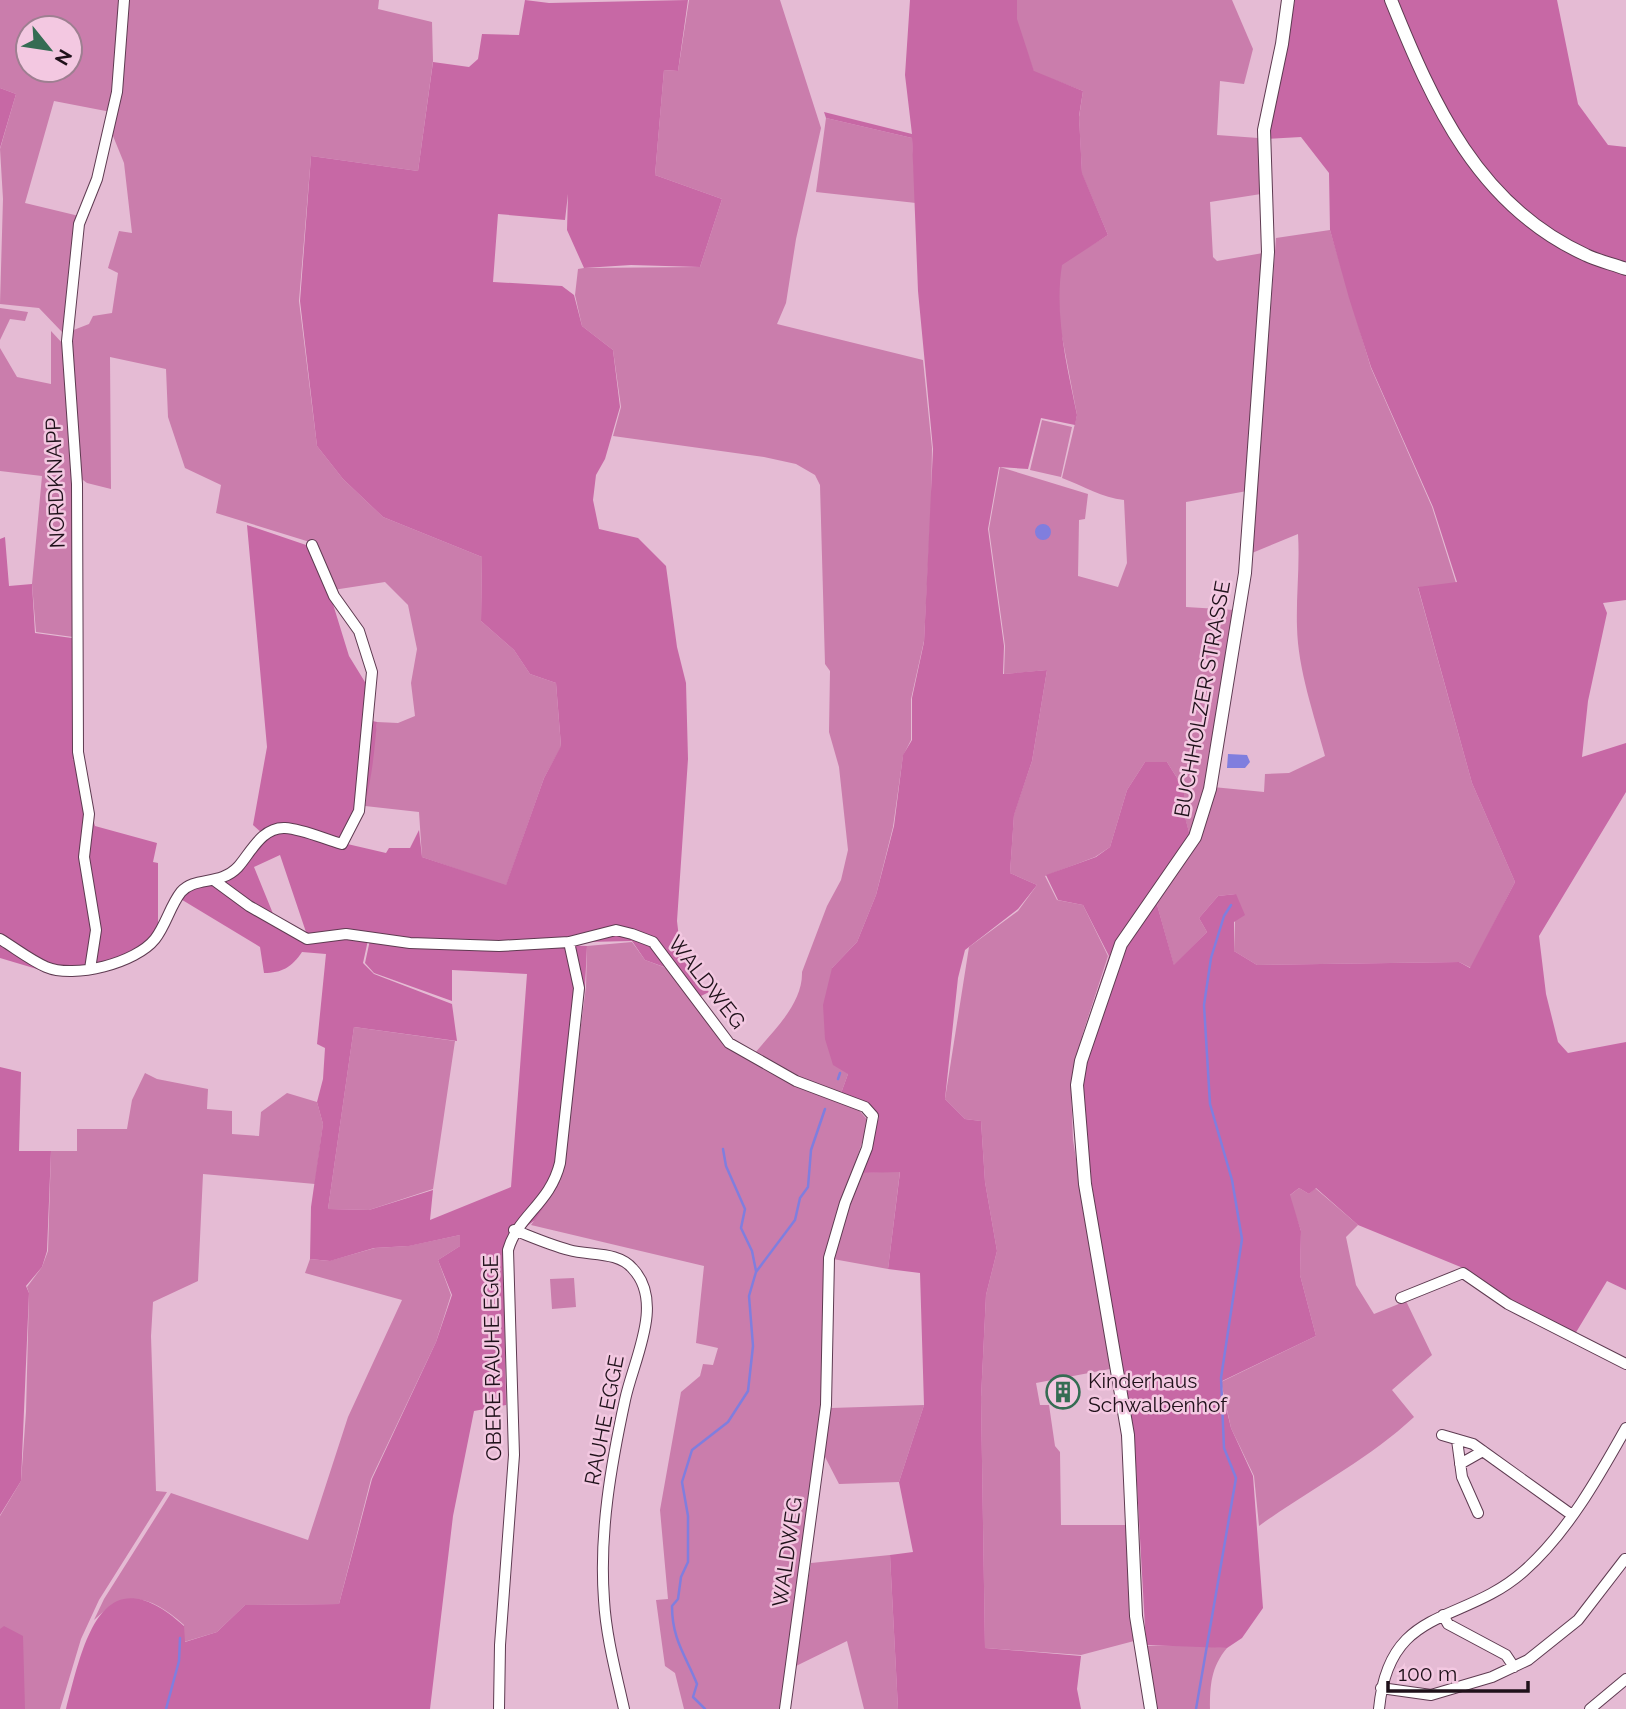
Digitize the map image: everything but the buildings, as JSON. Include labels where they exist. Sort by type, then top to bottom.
[{"type":"street","name":"NORDKNAPP","points":[[90,969],[96,930],[84,857],[89,814],[78,752],[77,484],[67,341],[79,224],[97,179],[117,92],[124,0]]},
{"type":"street","name":"BUCHHOLZER STRASSE","points":[[1151,1709],[1136,1616],[1128,1435],[1085,1184],[1077,1085],[1081,1061],[1121,944],[1195,837],[1210,789],[1245,573],[1268,251],[1264,130],[1282,44],[1287,0]]},
{"type":"street","points":[[1391,0],[1453,134],[1491,188],[1527,219],[1586,255],[1626,269]]},
{"type":"street","points":[[0,939],[48,968],[90,969],[134,956],[155,940],[181,892],[193,884],[215,881],[233,871],[261,836],[283,827],[342,844],[359,811],[372,672],[359,631],[334,596],[312,545]]},
{"type":"street","name":"WALDWEG","points":[[215,881],[249,906],[307,939],[346,934],[410,943],[499,946],[569,942],[616,930],[653,942],[729,1043],[796,1081],[865,1107],[873,1116],[867,1148],[841,1214],[829,1258],[826,1405],[785,1709]]},
{"type":"street","name":"OBERE RAUHE EGGE","points":[[499,1709],[499,1645],[514,1455],[508,1250],[514,1230],[539,1207],[552,1185],[560,1163],[579,988],[569,942]]},
{"type":"street","name":"RAUHE EGGE","points":[[514,1230],[567,1250],[614,1257],[627,1263],[641,1278],[646,1293],[648,1311],[627,1391],[610,1478],[603,1553],[606,1621],[624,1709]]},
{"type":"street","points":[[1401,1298],[1463,1273],[1508,1304],[1626,1364]]},
{"type":"street","points":[[1379,1709],[1381,1688],[1392,1657],[1408,1636],[1443,1615],[1493,1593],[1523,1572],[1572,1515],[1626,1428]]},
{"type":"street","points":[[1442,1435],[1483,1451],[1572,1515]]},
{"type":"street","points":[[1457,1440],[1460,1464],[1478,1513]]},
{"type":"street","points":[[1460,1464],[1483,1451]]},
{"type":"street","points":[[1381,1688],[1431,1695],[1492,1678],[1514,1667],[1549,1646],[1578,1620],[1625,1559]]},
{"type":"street","points":[[1443,1615],[1448,1623],[1464,1634],[1506,1655],[1514,1667]]},
{"type":"street","points":[[1590,1709],[1626,1679]]},
{"type":"shaded area","points":[[0,0],[122,0],[111,112],[54,101],[25,203],[79,216],[65,330],[62,332],[39,308],[0,304],[3,199],[0,149],[16,94],[0,88]]},
{"type":"shaded area","points":[[126,0],[379,0],[378,9],[432,22],[433,61],[418,171],[311,156],[299,301],[317,446],[343,479],[383,517],[482,557],[481,621],[514,650],[530,674],[556,683],[561,747],[544,778],[506,886],[422,857],[419,812],[365,806],[377,722],[398,723],[415,716],[411,683],[417,649],[408,605],[385,582],[333,590],[313,543],[216,513],[221,485],[185,468],[168,417],[166,369],[110,357],[111,489],[87,483],[79,477],[71,331],[89,324],[93,316],[112,313],[118,273],[108,268],[119,231],[132,233],[124,163],[111,131]]},
{"type":"shaded area","points":[[525,0],[549,3],[688,0],[678,71],[664,70],[655,175],[722,199],[700,267],[631,265],[584,268],[567,230],[568,194],[565,220],[498,214],[493,282],[562,286],[574,295],[582,326],[613,350],[620,407],[605,459],[596,475],[593,500],[599,529],[638,538],[666,566],[677,647],[686,683],[688,759],[677,921],[681,955],[709,992],[697,998],[678,972],[645,960],[632,941],[499,944],[308,938],[280,855],[254,867],[276,921],[222,883],[257,845],[283,829],[386,853],[389,848],[410,848],[419,830],[422,857],[506,885],[544,778],[561,746],[556,683],[530,674],[514,650],[481,621],[482,557],[383,517],[343,479],[317,446],[300,301],[311,156],[418,171],[433,62],[469,67],[478,59],[482,34],[519,35]]},
{"type":"shaded area","points":[[689,0],[780,0],[821,128],[796,239],[786,303],[777,324],[923,360],[932,448],[924,641],[911,699],[911,740],[903,756],[893,827],[876,895],[857,942],[832,968],[848,1074],[840,1096],[801,1080],[754,1054],[786,1016],[798,995],[802,972],[827,906],[841,880],[848,850],[839,767],[829,732],[830,671],[825,664],[820,485],[815,475],[796,464],[613,436],[621,407],[613,350],[582,326],[575,295],[578,269],[700,267],[722,199],[655,175],[664,70],[678,71]]},
{"type":"shaded area","points":[[910,0],[1017,0],[1017,19],[1034,71],[1083,91],[1079,116],[1082,173],[1108,235],[1062,265],[1061,321],[1077,415],[1075,425],[1041,418],[1028,469],[999,467],[988,529],[1004,646],[1003,674],[1047,670],[1032,761],[1014,815],[1010,873],[1037,885],[1018,909],[965,950],[958,978],[945,1099],[965,1119],[981,1121],[985,1182],[997,1251],[986,1295],[981,1398],[985,1648],[1081,1656],[1077,1689],[1081,1709],[898,1709],[890,1555],[913,1552],[899,1482],[924,1405],[920,1273],[888,1269],[900,1172],[862,1173],[879,1117],[864,1103],[840,1096],[848,1074],[833,1065],[825,1039],[823,1005],[832,968],[857,942],[876,895],[894,826],[903,755],[912,740],[912,698],[924,642],[933,449],[918,291],[912,138],[826,118],[824,112],[912,134],[905,75]]},
{"type":"shaded area","points":[[1017,0],[1232,0],[1253,49],[1244,84],[1220,81],[1217,135],[1258,138],[1261,194],[1210,202],[1213,257],[1217,261],[1263,253],[1247,491],[1186,502],[1186,607],[1235,610],[1205,792],[1190,836],[1184,814],[1184,789],[1167,762],[1145,762],[1127,790],[1110,847],[1095,857],[1045,876],[1057,900],[1083,905],[1108,956],[1083,1033],[1071,1090],[1073,1140],[1110,1369],[1036,1383],[1040,1405],[1049,1405],[1055,1446],[1060,1452],[1061,1525],[1126,1525],[1134,1641],[1081,1655],[985,1648],[981,1398],[986,1295],[997,1251],[985,1182],[981,1121],[965,1119],[945,1099],[969,947],[1018,911],[1037,885],[1010,873],[1014,814],[1032,761],[1047,670],[1004,674],[1005,646],[989,529],[1000,467],[1088,494],[1085,519],[1079,520],[1078,576],[1118,587],[1127,563],[1124,500],[1062,478],[1077,415],[1060,326],[1058,286],[1061,264],[1108,235],[1082,174],[1079,117],[1083,91],[1034,72],[1016,20]]},
{"type":"shaded area","points":[[1295,0],[1557,0],[1578,104],[1608,145],[1626,147],[1626,600],[1603,603],[1607,613],[1588,701],[1582,757],[1626,743],[1626,792],[1539,936],[1546,994],[1558,1042],[1568,1053],[1626,1042],[1626,1290],[1607,1281],[1575,1334],[1522,1307],[1468,1270],[1358,1225],[1316,1188],[1309,1194],[1299,1188],[1290,1195],[1301,1231],[1300,1275],[1316,1336],[1220,1382],[1231,1428],[1253,1476],[1263,1608],[1242,1638],[1227,1648],[1146,1645],[1134,1431],[1112,1314],[1080,1108],[1084,1032],[1109,956],[1083,905],[1058,900],[1046,875],[1096,857],[1110,847],[1127,790],[1145,762],[1167,762],[1184,789],[1184,813],[1190,836],[1156,901],[1174,965],[1207,932],[1199,918],[1218,896],[1236,894],[1245,915],[1234,922],[1234,951],[1257,965],[1459,962],[1470,968],[1515,882],[1472,783],[1418,587],[1457,582],[1433,507],[1371,367],[1349,298],[1330,230],[1329,173],[1301,137],[1266,139]]},
{"type":"shaded area","points":[[0,88],[16,94],[0,148]]},
{"type":"shaded area","points":[[826,118],[912,138],[916,203],[816,192]]},
{"type":"shaded area","points":[[1330,230],[1371,368],[1432,507],[1456,583],[1418,588],[1472,783],[1515,882],[1471,968],[1459,962],[1257,965],[1234,951],[1236,894],[1218,896],[1199,918],[1207,932],[1174,966],[1156,901],[1185,860],[1199,834],[1213,787],[1264,792],[1265,774],[1289,773],[1325,756],[1307,692],[1298,643],[1298,534],[1252,553],[1276,238]]},
{"type":"shaded area","points":[[0,308],[28,312],[25,321],[10,319],[0,340]]},
{"type":"shaded area","points":[[51,331],[64,345],[75,486],[73,637],[36,632],[32,584],[42,476],[0,471],[0,348],[17,377],[51,384]]},
{"type":"shaded area","points":[[1042,420],[1072,427],[1061,477],[1030,470]]},
{"type":"shaded area","points":[[1043,524],[1049,526],[1049,538],[1043,540],[1037,538],[1035,532],[1037,526]]},
{"type":"shaded area","points":[[247,525],[309,546],[324,575],[349,656],[368,687],[368,720],[377,722],[374,754],[366,800],[348,843],[283,826],[262,833],[253,825],[267,747]]},
{"type":"shaded area","points":[[5,537],[9,586],[32,584],[35,633],[72,638],[77,759],[72,759],[77,761],[95,826],[157,843],[153,862],[158,863],[158,928],[133,954],[108,964],[47,972],[0,958],[0,539]]},
{"type":"shaded area","points":[[1228,754],[1247,755],[1250,762],[1245,768],[1227,768]]},
{"type":"shaded area","points":[[206,885],[220,887],[307,941],[346,938],[368,940],[363,963],[374,974],[452,1004],[457,1041],[354,1027],[328,1209],[369,1210],[433,1190],[430,1220],[511,1187],[527,974],[452,970],[452,1001],[374,973],[365,963],[370,940],[587,946],[585,987],[560,1183],[535,1220],[526,1227],[522,1224],[503,1247],[506,1405],[474,1411],[453,1516],[430,1709],[66,1709],[89,1635],[100,1615],[115,1602],[133,1598],[156,1605],[184,1626],[185,1642],[217,1632],[245,1605],[339,1604],[372,1479],[436,1342],[452,1295],[438,1260],[460,1246],[460,1235],[409,1246],[374,1248],[330,1261],[310,1259],[311,1207],[323,1124],[317,1102],[323,1079],[325,1048],[317,1044],[326,954],[302,952],[286,968],[264,973],[260,947],[179,898],[188,889]]},
{"type":"shaded area","points":[[632,942],[645,960],[674,971],[727,1045],[859,1110],[869,1122],[835,1223],[821,1416],[782,1709],[684,1709],[675,1673],[665,1666],[656,1600],[668,1599],[660,1510],[681,1392],[700,1376],[703,1364],[713,1365],[718,1348],[696,1343],[704,1266],[531,1225],[560,1183],[586,987],[587,946]]},
{"type":"shaded area","points":[[354,1027],[455,1041],[433,1189],[369,1210],[328,1209]]},
{"type":"shaded area","points":[[0,1067],[21,1072],[19,1151],[51,1151],[47,1251],[42,1267],[26,1286],[29,1293],[21,1481],[0,1515]]},
{"type":"shaded area","points":[[145,1073],[157,1079],[208,1089],[207,1109],[232,1111],[232,1134],[259,1136],[261,1112],[287,1093],[317,1102],[323,1124],[315,1184],[203,1174],[198,1281],[153,1302],[151,1336],[156,1491],[167,1492],[99,1600],[81,1639],[60,1709],[0,1709],[0,1516],[21,1481],[26,1412],[27,1287],[42,1267],[48,1251],[51,1151],[77,1151],[77,1129],[127,1129],[132,1100]]},
{"type":"shaded area","points":[[900,1171],[888,1269],[833,1259],[840,1225],[862,1173]]},
{"type":"shaded area","points":[[1299,1188],[1309,1194],[1315,1188],[1358,1225],[1346,1237],[1356,1285],[1374,1314],[1406,1301],[1432,1355],[1392,1390],[1414,1417],[1358,1461],[1259,1526],[1254,1476],[1231,1428],[1221,1382],[1316,1336],[1300,1275],[1301,1231],[1289,1196]]},
{"type":"shaded area","points":[[460,1235],[460,1246],[438,1260],[451,1295],[436,1342],[371,1479],[339,1604],[245,1605],[217,1632],[184,1642],[184,1625],[150,1602],[129,1600],[118,1603],[94,1620],[104,1599],[171,1493],[308,1540],[348,1417],[402,1300],[305,1273],[310,1259],[329,1261],[375,1248],[408,1246]]},
{"type":"shaded area","points":[[574,1278],[576,1307],[552,1309],[550,1279]]},
{"type":"shaded area","points":[[924,1405],[899,1482],[839,1484],[824,1455],[831,1408]]},
{"type":"shaded area","points":[[890,1555],[898,1709],[864,1709],[847,1641],[794,1667],[811,1563]]},
{"type":"shaded area","points":[[4,1626],[23,1636],[25,1709],[0,1709],[0,1629]]},
{"type":"shaded area","points":[[1146,1646],[1227,1648],[1212,1677],[1210,1709],[1155,1709]]},
{"type":"waterway","points":[[1196,1709],[1236,1478],[1224,1448],[1221,1378],[1242,1239],[1232,1180],[1210,1104],[1204,1005],[1211,958],[1224,916],[1231,905]]},
{"type":"waterway","points":[[838,1079],[840,1073]]},
{"type":"waterway","points":[[705,1709],[693,1697],[697,1684],[674,1629],[672,1606],[678,1599],[681,1577],[688,1562],[688,1516],[682,1482],[692,1450],[728,1422],[748,1391],[753,1346],[749,1296],[756,1272],[795,1220],[800,1198],[808,1187],[811,1150],[825,1109]]},
{"type":"waterway","points":[[723,1149],[726,1166],[745,1209],[741,1228],[752,1251],[756,1271]]},
{"type":"waterway","points":[[166,1709],[179,1661],[180,1638]]},
{"type":"place","name":"Kinderhaus Schwalbenhof","points":[[1063,1392]]}]
